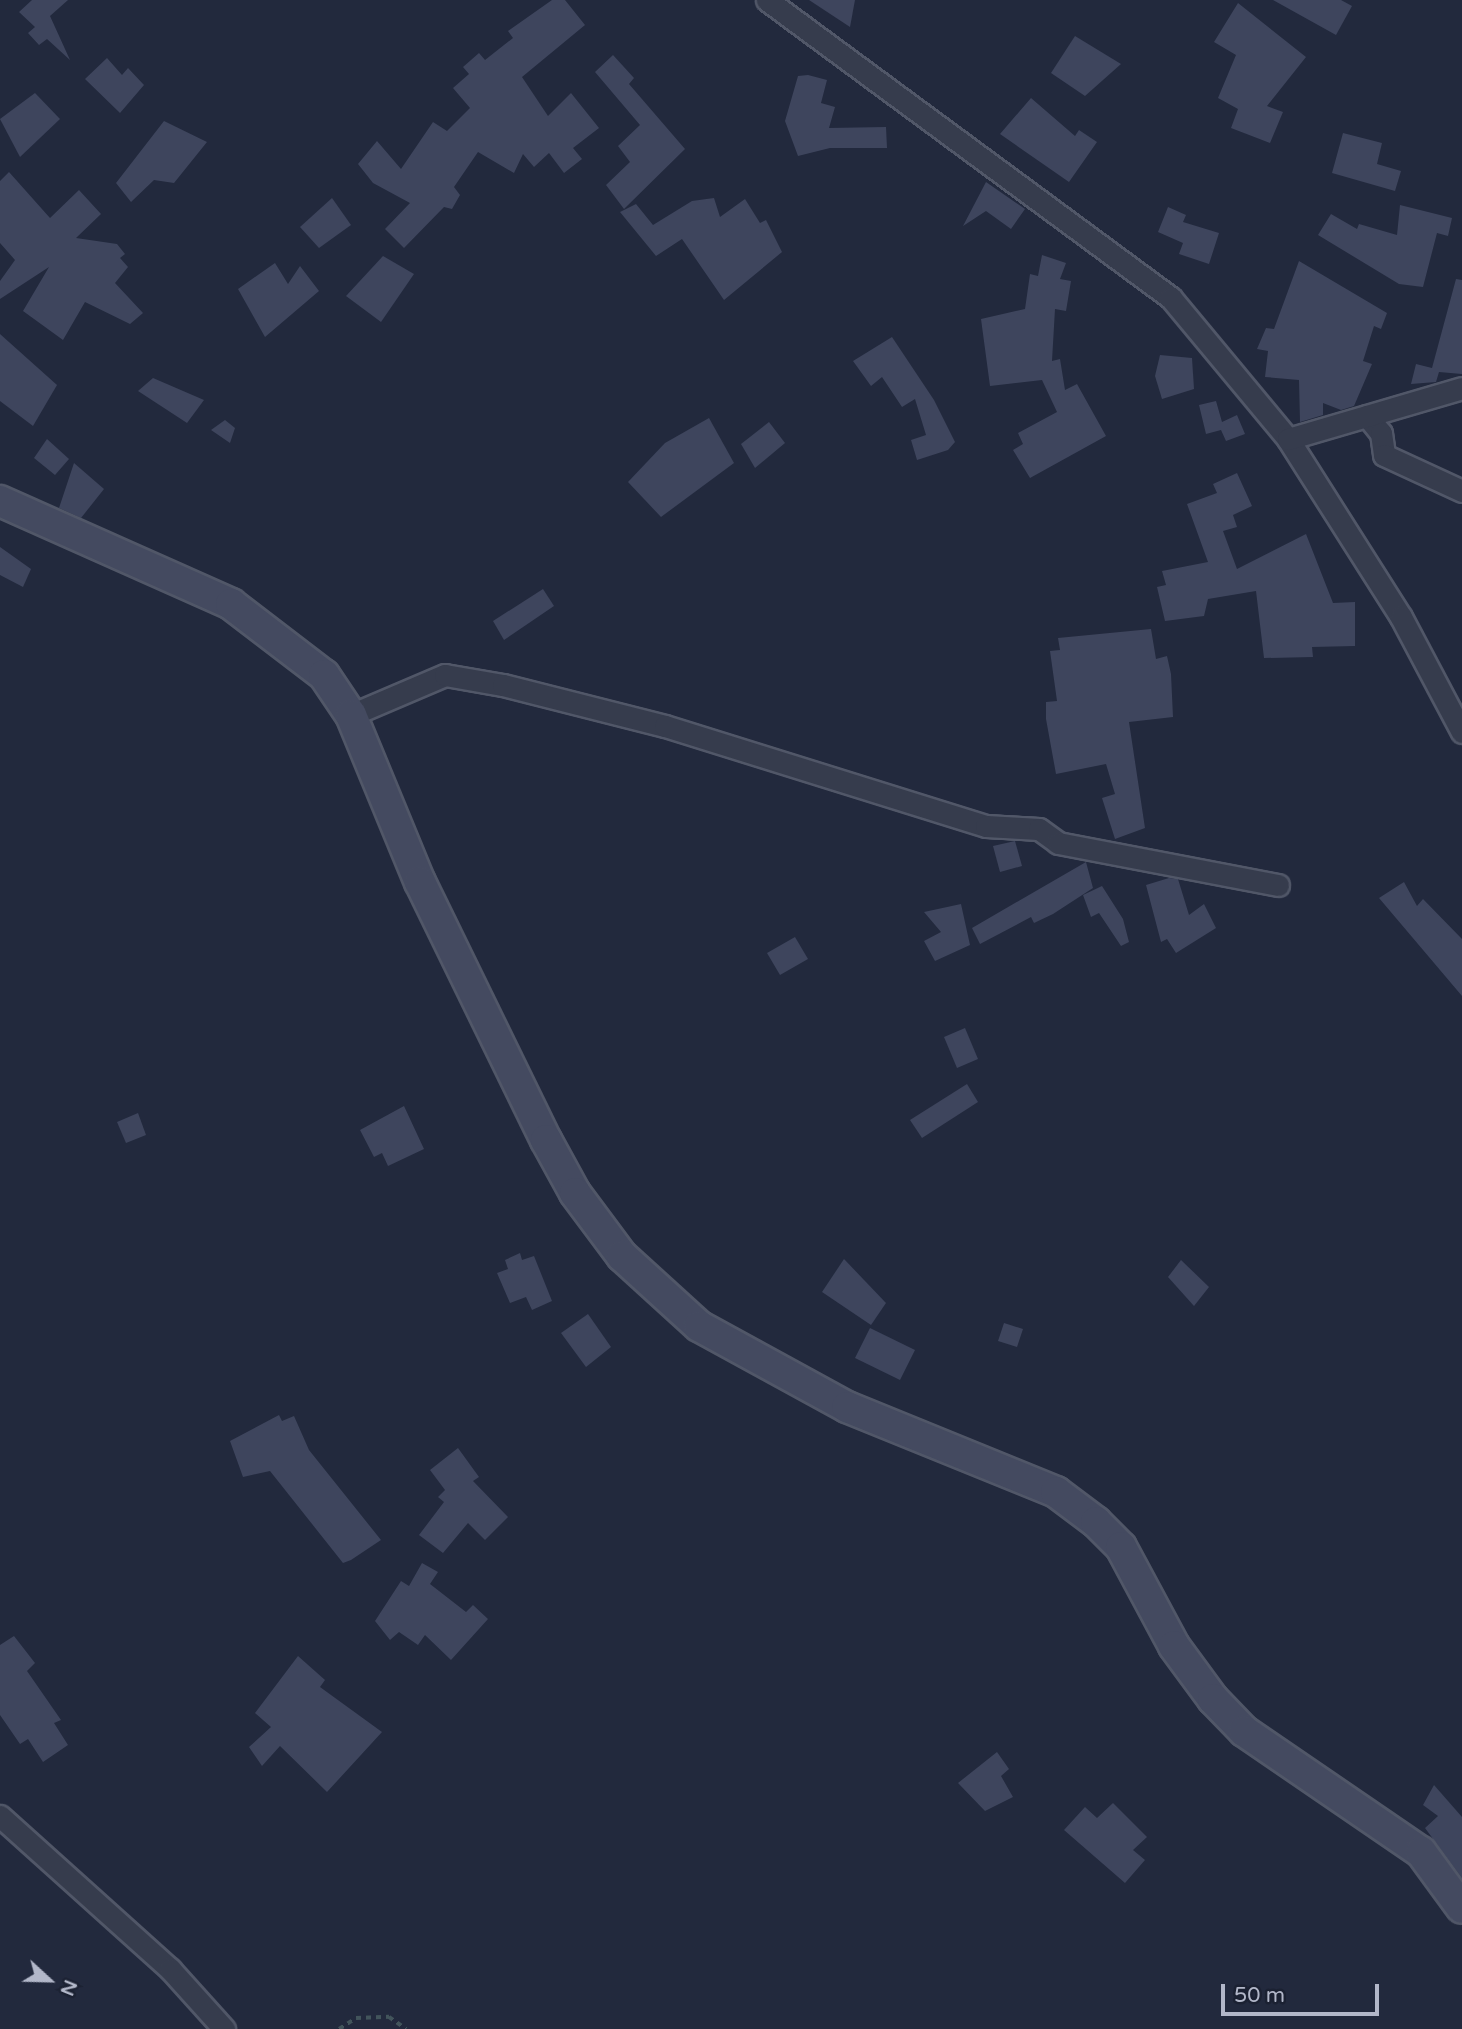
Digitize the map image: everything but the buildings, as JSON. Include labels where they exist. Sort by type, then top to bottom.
[{"type":"main road","points":[[0,501],[231,604],[324,675],[351,715],[420,882],[546,1140],[575,1193],[622,1256],[699,1326],[847,1406],[1056,1492],[1096,1522],[1121,1547],[1174,1646],[1213,1699],[1244,1731],[1421,1852],[1462,1908]]},
{"type":"street","points":[[767,0],[1171,298],[1288,439],[1401,617],[1462,732]]},
{"type":"street","points":[[1288,439],[1462,388]]},
{"type":"street","points":[[1367,416],[1381,433],[1384,455],[1462,491]]},
{"type":"street","points":[[351,715],[444,675],[503,685],[665,726],[986,826],[1039,829],[1058,843],[1278,885]]},
{"type":"street","points":[[0,1816],[170,1969],[224,2029]]},
{"type":"path","points":[[339,2029],[356,2018],[389,2017],[406,2029]]}]
